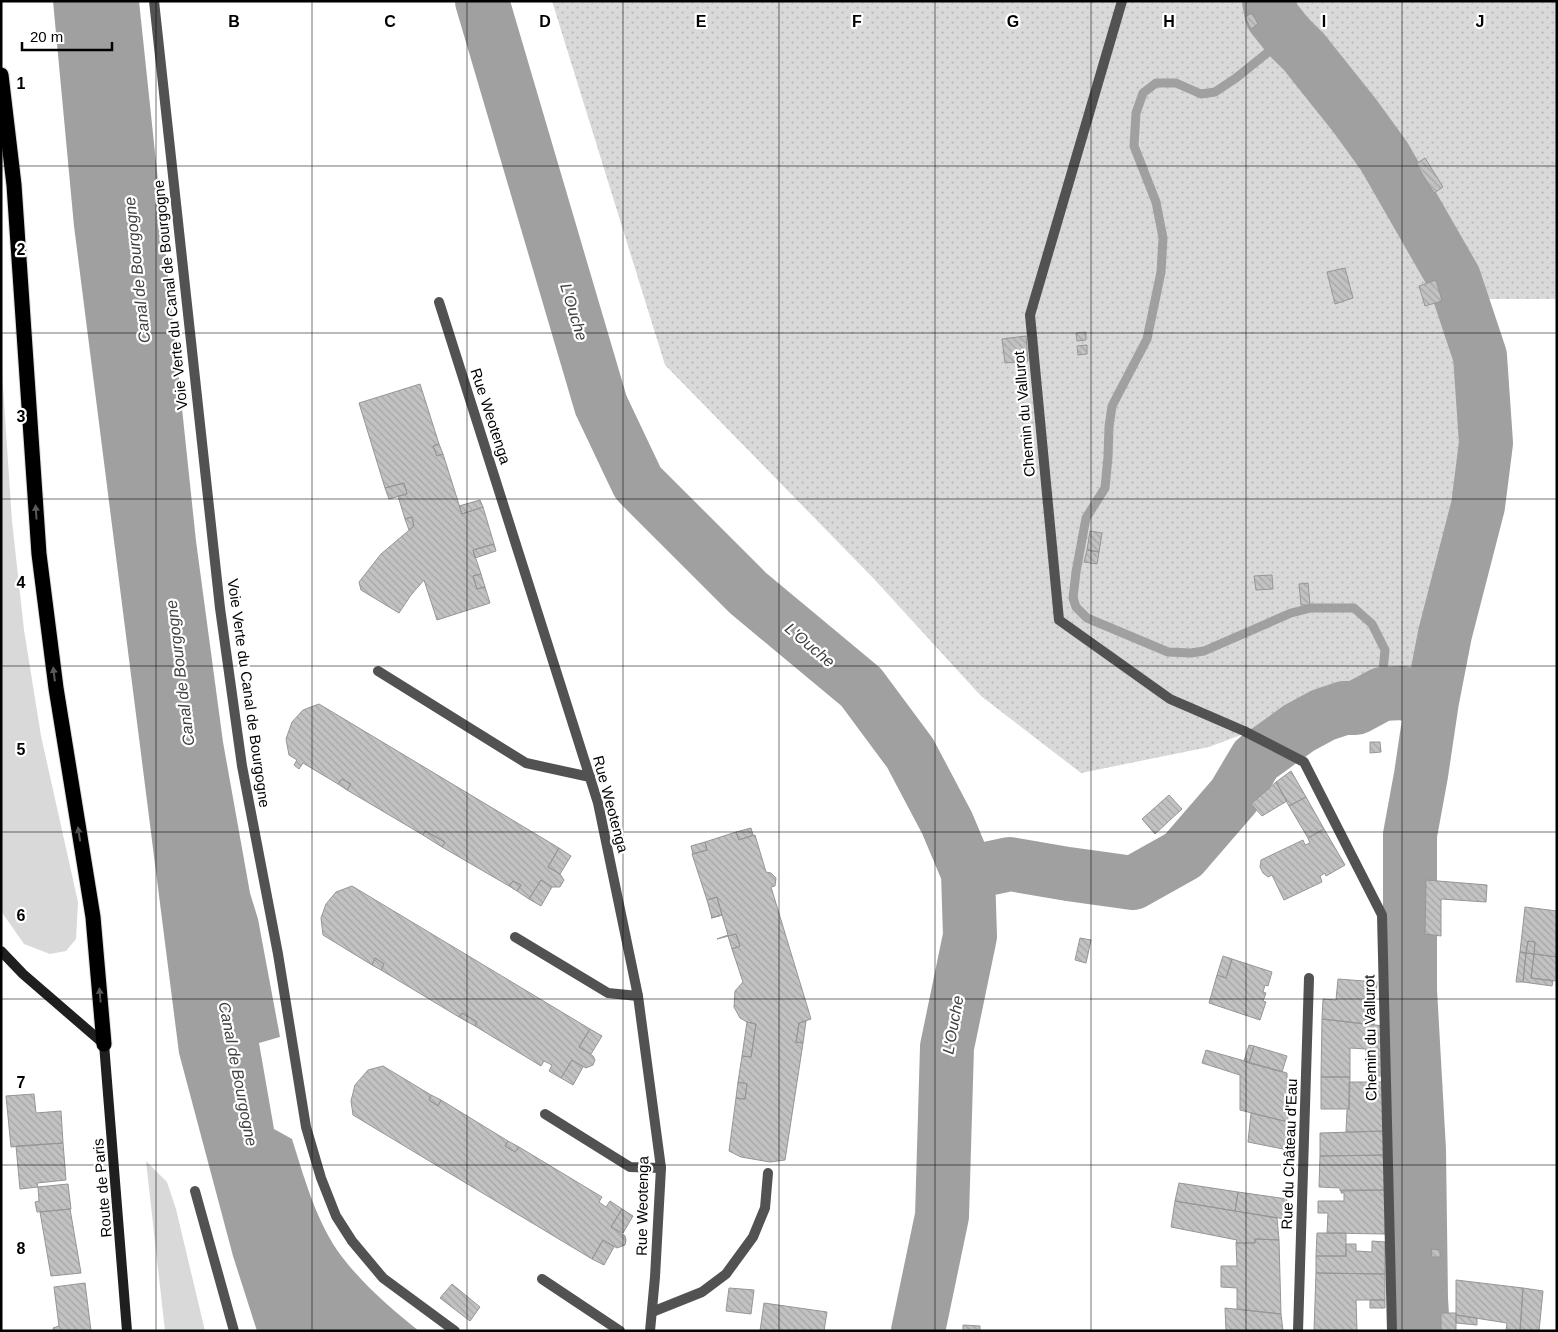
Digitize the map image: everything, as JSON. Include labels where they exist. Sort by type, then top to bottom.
[{"type":"highway","points":[[1,75],[14,185],[39,554],[56,688],[93,918],[104,1044]]},
{"type":"main road","points":[[1,951],[23,974],[104,1044]]},
{"type":"main road","name":"Route de Paris","points":[[104,1044],[128,1331]]},
{"type":"street","name":"Voie Verte du Canal de Bourgogne","points":[[154,1],[220,608],[242,766],[278,954],[306,1127],[336,1216],[352,1241],[383,1278],[456,1331]]},
{"type":"street","name":"Chemin du Vallurot","points":[[1122,1],[1030,315],[1059,620],[1170,699],[1244,730],[1304,762],[1382,915],[1392,1331]]},
{"type":"street","name":"Rue Weotenga","points":[[439,302],[598,804],[638,996],[661,1168],[650,1331]]},
{"type":"street","points":[[378,671],[526,763],[590,777]]},
{"type":"street","points":[[515,937],[608,993],[638,996]]},
{"type":"street","name":"Rue du Château d'Eau","points":[[1298,1331],[1310,978]]},
{"type":"street","points":[[545,1114],[630,1167],[661,1168]]},
{"type":"street","points":[[652,1312],[702,1292],[726,1274],[753,1236],[765,1208],[768,1173]]},
{"type":"street","points":[[194,1191],[234,1331]]},
{"type":"street","points":[[542,1279],[620,1331]]},
{"type":"shaded area","points":[[552,1],[1557,1],[1557,299],[1470,299],[1463,448],[1415,674],[1349,694],[1209,747],[1081,773],[981,696],[874,579],[665,365]]},
{"type":"shaded area","points":[[1,357],[12,521],[24,630],[41,736],[78,902],[76,939],[66,951],[50,954],[24,944],[1,911]]},
{"type":"shaded area","points":[[146,1161],[167,1182],[176,1209],[205,1331],[165,1331]]},
{"type":"water","name":"Canal de Bourgogne","points":[[53,1],[139,1],[196,541],[223,742],[250,893],[258,919],[280,1037],[259,1043],[274,1129],[292,1139],[316,1210],[337,1250],[375,1293],[419,1331],[257,1331],[233,1256],[179,1053],[74,226]]},
{"type":"building","points":[[1252,13],[1258,24],[1251,29],[1245,17]]},
{"type":"building","points":[[1425,158],[1443,187],[1434,193],[1416,164]]},
{"type":"building","points":[[1345,268],[1353,298],[1335,304],[1327,272]]},
{"type":"building","points":[[1436,280],[1442,301],[1425,306],[1419,286]]},
{"type":"building","points":[[1086,332],[1086,340],[1077,341],[1076,333]]},
{"type":"building","points":[[1026,336],[1028,361],[1005,363],[1002,339]]},
{"type":"building","points":[[1087,345],[1087,354],[1078,355],[1077,346]]},
{"type":"building","points":[[420,384],[439,444],[433,446],[437,456],[443,454],[462,514],[483,507],[494,544],[473,550],[481,574],[473,576],[477,589],[485,587],[490,603],[437,620],[424,580],[399,613],[361,590],[359,582],[381,554],[414,526],[412,517],[405,519],[398,496],[407,494],[404,483],[385,488],[359,403]]},
{"type":"building","points":[[439,444],[443,454],[437,456],[433,446]]},
{"type":"building","points":[[404,483],[407,494],[389,499],[385,488]]},
{"type":"building","points":[[480,500],[483,507],[462,514],[459,506]]},
{"type":"building","points":[[412,517],[414,526],[409,530],[405,519]]},
{"type":"building","points":[[1090,531],[1102,533],[1099,552],[1087,550]]},
{"type":"building","points":[[494,544],[496,551],[475,558],[473,550]]},
{"type":"building","points":[[1087,550],[1099,552],[1097,564],[1084,562]]},
{"type":"building","points":[[481,574],[485,587],[477,589],[473,576]]},
{"type":"building","points":[[1272,575],[1273,589],[1256,590],[1254,576]]},
{"type":"building","points":[[1308,583],[1310,605],[1301,605],[1299,584]]},
{"type":"building","points":[[319,704],[559,848],[548,867],[560,874],[564,880],[560,887],[552,887],[541,880],[529,899],[517,891],[521,885],[513,881],[509,886],[442,847],[445,842],[425,831],[423,835],[347,790],[351,784],[342,779],[338,784],[303,763],[299,769],[294,765],[297,760],[289,755],[286,739],[292,722],[303,710]]},
{"type":"building","points":[[1370,742],[1380,742],[1381,752],[1370,753]]},
{"type":"building","points":[[1291,771],[1306,797],[1289,806],[1276,782]]},
{"type":"building","points":[[342,779],[351,784],[347,790],[338,784]]},
{"type":"building","points":[[1276,782],[1287,801],[1262,816],[1251,804]]},
{"type":"building","points":[[1169,795],[1182,809],[1155,834],[1142,819]]},
{"type":"building","points":[[1306,797],[1324,829],[1308,838],[1289,806]]},
{"type":"building","points":[[751,828],[753,835],[739,840],[736,832]]},
{"type":"building","points":[[1324,829],[1345,865],[1326,876],[1325,873],[1320,876],[1322,882],[1284,900],[1272,875],[1268,877],[1263,873],[1260,867],[1261,860],[1303,840],[1305,845],[1310,843],[1308,838]]},
{"type":"building","points":[[425,831],[445,842],[442,847],[423,835]]},
{"type":"building","points":[[736,832],[739,840],[755,835],[766,872],[771,873],[776,878],[775,886],[771,887],[811,1019],[799,1023],[796,1042],[803,1043],[785,1160],[770,1162],[741,1157],[729,1151],[736,1098],[745,1099],[747,1084],[738,1082],[742,1056],[751,1057],[756,1024],[740,1018],[734,1007],[735,991],[743,982],[732,949],[740,946],[736,934],[717,939],[728,935],[717,897],[707,900],[692,854],[707,850],[705,842]]},
{"type":"building","points":[[705,842],[707,850],[693,854],[691,846]]},
{"type":"building","points":[[559,848],[571,856],[560,874],[548,867]]},
{"type":"building","points":[[541,880],[552,887],[541,906],[529,899]]},
{"type":"building","points":[[1426,880],[1487,885],[1486,902],[1441,899],[1441,936],[1425,934]]},
{"type":"building","points":[[513,881],[521,885],[517,891],[509,886]]},
{"type":"building","points":[[352,886],[590,1029],[579,1047],[593,1056],[595,1060],[593,1065],[586,1068],[572,1060],[561,1078],[549,1071],[552,1065],[544,1061],[541,1066],[475,1026],[477,1022],[462,1013],[459,1017],[381,970],[384,964],[375,958],[372,965],[323,935],[321,918],[326,904],[336,892]]},
{"type":"building","points":[[717,897],[722,915],[712,918],[707,900]]},
{"type":"building","points":[[1525,907],[1557,911],[1557,957],[1534,954],[1535,942],[1528,941],[1526,953],[1520,952]]},
{"type":"building","points":[[736,934],[740,946],[732,949],[728,936]]},
{"type":"building","points":[[1080,938],[1091,940],[1086,963],[1075,960]]},
{"type":"building","points":[[1528,941],[1535,942],[1534,954],[1526,953]]},
{"type":"building","points":[[1520,952],[1526,953],[1523,982],[1516,982]]},
{"type":"building","points":[[1526,953],[1534,954],[1531,978],[1553,981],[1552,986],[1523,982]]},
{"type":"building","points":[[1534,954],[1557,957],[1557,981],[1531,978]]},
{"type":"building","points":[[1223,956],[1232,959],[1226,978],[1217,975]]},
{"type":"building","points":[[375,958],[384,964],[381,970],[372,965]]},
{"type":"building","points":[[1232,959],[1272,972],[1268,986],[1265,985],[1263,992],[1266,993],[1263,1001],[1266,1002],[1260,1020],[1209,1003],[1217,975],[1226,978]]},
{"type":"building","points":[[1338,979],[1377,982],[1374,1025],[1322,1019],[1323,999],[1336,1000]]},
{"type":"building","points":[[462,1013],[477,1022],[475,1026],[459,1017]]},
{"type":"building","points":[[1322,1019],[1384,1026],[1385,1076],[1367,1076],[1366,1049],[1350,1048],[1350,1077],[1321,1077]]},
{"type":"building","points":[[806,1021],[803,1043],[796,1042],[799,1023]]},
{"type":"building","points":[[747,1022],[756,1024],[751,1057],[742,1056]]},
{"type":"building","points":[[590,1029],[602,1036],[591,1054],[579,1047]]},
{"type":"building","points":[[1249,1045],[1254,1046],[1249,1063],[1244,1061]]},
{"type":"building","points":[[1254,1046],[1287,1056],[1282,1072],[1249,1063]]},
{"type":"building","points":[[1206,1050],[1287,1073],[1288,1122],[1240,1110],[1240,1075],[1202,1063]]},
{"type":"building","points":[[572,1060],[583,1067],[573,1085],[561,1078]]},
{"type":"building","points":[[383,1066],[431,1095],[429,1100],[438,1106],[441,1100],[508,1141],[505,1146],[515,1152],[519,1147],[602,1197],[599,1202],[606,1207],[610,1201],[622,1209],[611,1227],[625,1236],[625,1245],[617,1248],[603,1240],[592,1259],[353,1115],[351,1101],[355,1085],[368,1070]]},
{"type":"building","points":[[1321,1077],[1350,1077],[1349,1109],[1321,1109]]},
{"type":"building","points":[[738,1082],[747,1084],[745,1099],[736,1098]]},
{"type":"building","points":[[1349,1082],[1385,1082],[1385,1131],[1346,1132],[1347,1110],[1349,1109]]},
{"type":"building","points":[[34,1094],[36,1113],[61,1111],[63,1143],[11,1147],[6,1096]]},
{"type":"building","points":[[431,1095],[441,1100],[438,1106],[429,1100]]},
{"type":"building","points":[[1251,1113],[1288,1122],[1288,1150],[1248,1142]]},
{"type":"building","points":[[1385,1131],[1385,1155],[1320,1156],[1320,1133]]},
{"type":"building","points":[[508,1141],[519,1147],[515,1152],[505,1146]]},
{"type":"building","points":[[63,1143],[66,1180],[37,1183],[38,1187],[20,1189],[16,1146]]},
{"type":"building","points":[[1385,1155],[1386,1190],[1340,1191],[1340,1188],[1319,1187],[1320,1156]]},
{"type":"building","points":[[1179,1183],[1238,1192],[1235,1211],[1175,1201]]},
{"type":"building","points":[[68,1184],[71,1209],[37,1212],[35,1202],[39,1201],[38,1187]]},
{"type":"building","points":[[1342,1190],[1386,1190],[1385,1234],[1327,1233],[1328,1213],[1318,1213],[1318,1201],[1344,1201],[1344,1193],[1341,1193]]},
{"type":"building","points":[[1238,1192],[1287,1199],[1285,1219],[1235,1211]]},
{"type":"building","points":[[1175,1201],[1277,1218],[1279,1240],[1255,1239],[1255,1243],[1236,1243],[1237,1240],[1171,1227]]},
{"type":"building","points":[[70,1209],[81,1273],[51,1276],[40,1212]]},
{"type":"building","points":[[622,1209],[633,1216],[623,1233],[611,1227]]},
{"type":"building","points":[[1317,1233],[1346,1233],[1346,1256],[1316,1256]]},
{"type":"building","points":[[1255,1239],[1279,1240],[1281,1314],[1237,1309],[1237,1288],[1221,1287],[1221,1266],[1237,1266],[1236,1243],[1255,1243]]},
{"type":"building","points":[[603,1240],[614,1247],[604,1265],[592,1259]]},
{"type":"building","points":[[1372,1241],[1385,1242],[1385,1274],[1316,1273],[1316,1256],[1346,1256],[1346,1244],[1356,1244],[1356,1251],[1372,1252]]},
{"type":"building","points":[[1431,1249],[1440,1250],[1440,1257],[1432,1257]]},
{"type":"building","points":[[1316,1273],[1385,1274],[1385,1300],[1356,1300],[1357,1331],[1314,1331]]},
{"type":"building","points":[[1456,1280],[1523,1288],[1520,1331],[1506,1331],[1507,1323],[1456,1315]]},
{"type":"building","points":[[85,1283],[91,1331],[54,1331],[53,1328],[59,1326],[54,1287]]},
{"type":"building","points":[[452,1284],[480,1307],[470,1321],[440,1298]]},
{"type":"building","points":[[729,1288],[754,1290],[751,1314],[726,1311]]},
{"type":"building","points":[[1523,1288],[1543,1291],[1539,1331],[1520,1331]]},
{"type":"building","points":[[1370,1300],[1385,1300],[1385,1308],[1370,1308]]},
{"type":"building","points":[[764,1303],[827,1312],[824,1331],[760,1331]]},
{"type":"building","points":[[1225,1308],[1281,1314],[1283,1331],[1226,1331]]},
{"type":"building","points":[[1441,1313],[1456,1313],[1456,1331],[1441,1331]]},
{"type":"building","points":[[1456,1315],[1477,1318],[1477,1325],[1456,1323]]},
{"type":"building","points":[[963,1325],[980,1326],[980,1331],[963,1331]]},
{"type":"waterway","name":"L'Ouche","points":[[482,1],[601,405],[638,483],[748,593],[861,687],[910,753],[947,823],[968,873],[970,936],[947,1047],[942,1216],[918,1331]]},
{"type":"waterway","points":[[1269,1],[1272,16],[1304,52],[1384,156],[1454,278],[1480,356],[1486,443],[1478,506],[1445,634],[1410,835],[1410,990],[1419,1150],[1423,1331]]},
{"type":"waterway","points":[[1288,36],[1236,78],[1215,92],[1201,94],[1176,83],[1156,83],[1143,93],[1136,113],[1134,146],[1156,202],[1163,238],[1161,272],[1147,339],[1112,406],[1105,488],[1086,518],[1073,598],[1076,607],[1087,618],[1168,652],[1191,653],[1204,651],[1291,613],[1311,608],[1354,608],[1372,624],[1385,650],[1383,671],[1370,694],[1356,708]]},
{"type":"waterway","points":[[968,873],[1010,864],[1133,883],[1183,855],[1234,796],[1256,759],[1299,728],[1323,715],[1344,708],[1356,708],[1382,694],[1402,693],[1432,701]]}]
